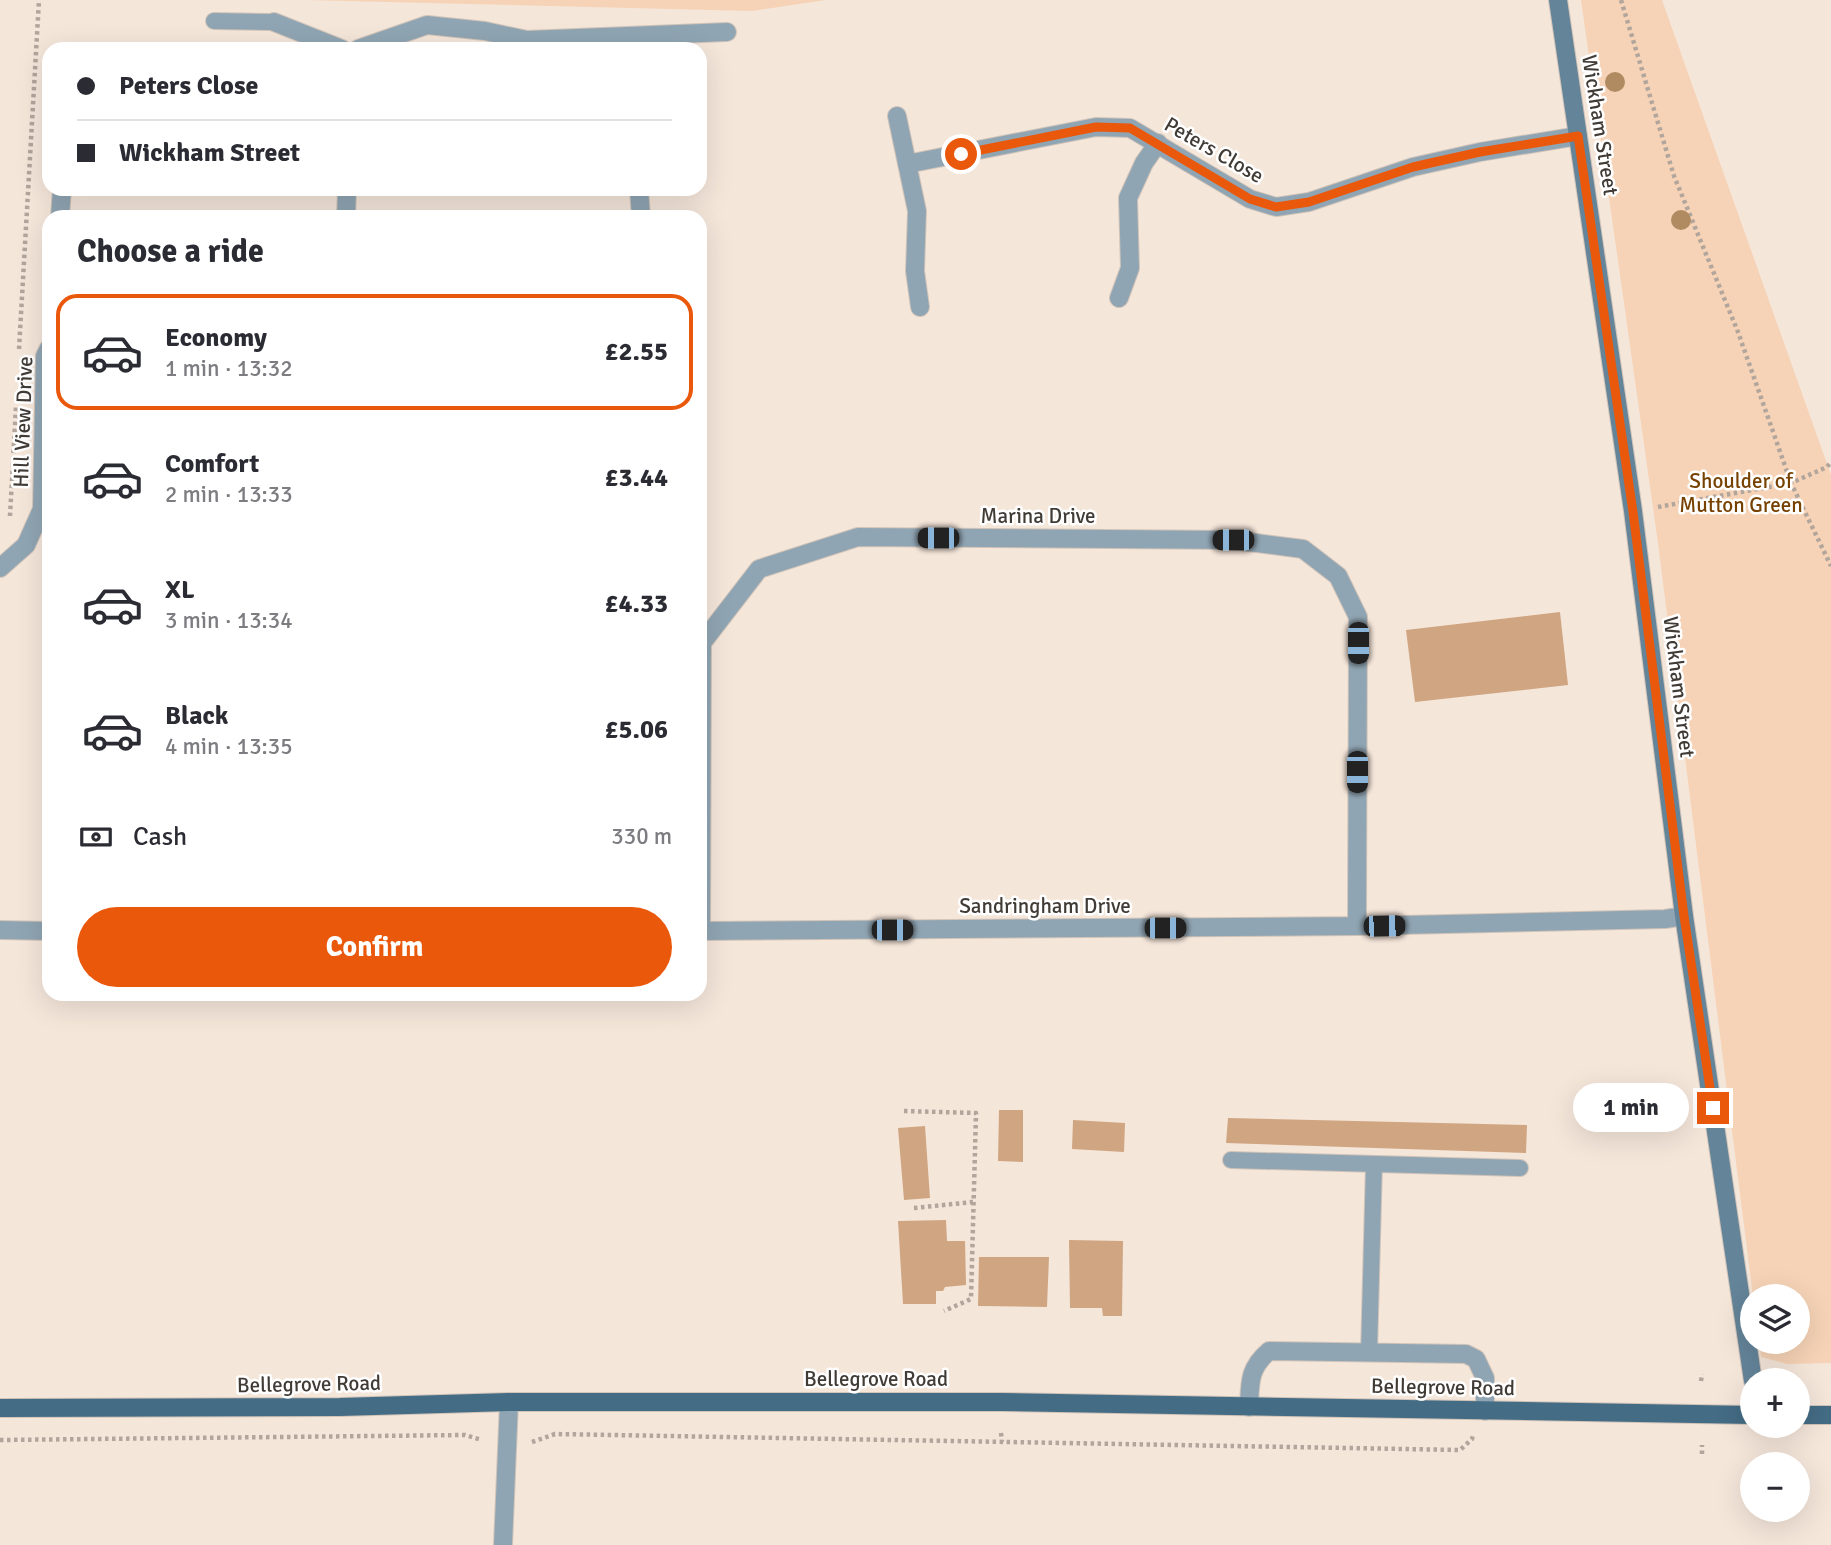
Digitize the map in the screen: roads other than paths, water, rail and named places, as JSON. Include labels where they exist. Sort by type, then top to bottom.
[{"type":"main road","name":"Bellegrove Road","points":[[0,1408],[340,1407],[509,1402],[1002,1402],[1740,1415]]},
{"type":"main road","points":[[1810,1415],[1831,1415]]},
{"type":"street","name":"Wickham Street","points":[[1558,0],[1633,512],[1684,916],[1751,1368]]},
{"type":"street","points":[[274,22],[324,42]]},
{"type":"street","points":[[378,42],[428,25],[485,31],[527,40],[727,32]]},
{"type":"street","points":[[897,116],[917,211],[915,271],[920,307]]},
{"type":"street","name":"Peters Close","points":[[908,164],[1096,127],[1130,128],[1250,199],[1276,207],[1309,202],[1426,164],[1578,136]]},
{"type":"street","points":[[1119,298],[1130,268],[1128,198],[1144,163],[1158,143]]},
{"type":"street","name":"Hill View Drive","points":[[0,568],[26,545],[42,509]]},
{"type":"street","name":"Marina Drive","points":[[707,637],[759,569],[858,537],[1233,540],[1303,549],[1338,576],[1358,617],[1357,926]]},
{"type":"street","name":"Sandringham Drive","points":[[707,931],[1357,926],[1665,919],[1684,916]]},
{"type":"street","points":[[0,930],[42,930]]},
{"type":"street","points":[[1249,1407],[1251,1377],[1257,1361],[1269,1351],[1466,1354],[1476,1359],[1485,1378],[1485,1411]]},
{"type":"street","points":[[503,1545],[509,1402]]},
{"type":"lane","points":[[214,21],[274,22]]},
{"type":"lane","points":[[1231,1160],[1520,1168]]},
{"type":"lane","points":[[1369,1353],[1374,1164]]},
{"type":"park label","name":"Shoulder of Mutton Green","points":[[1741,493]]}]
